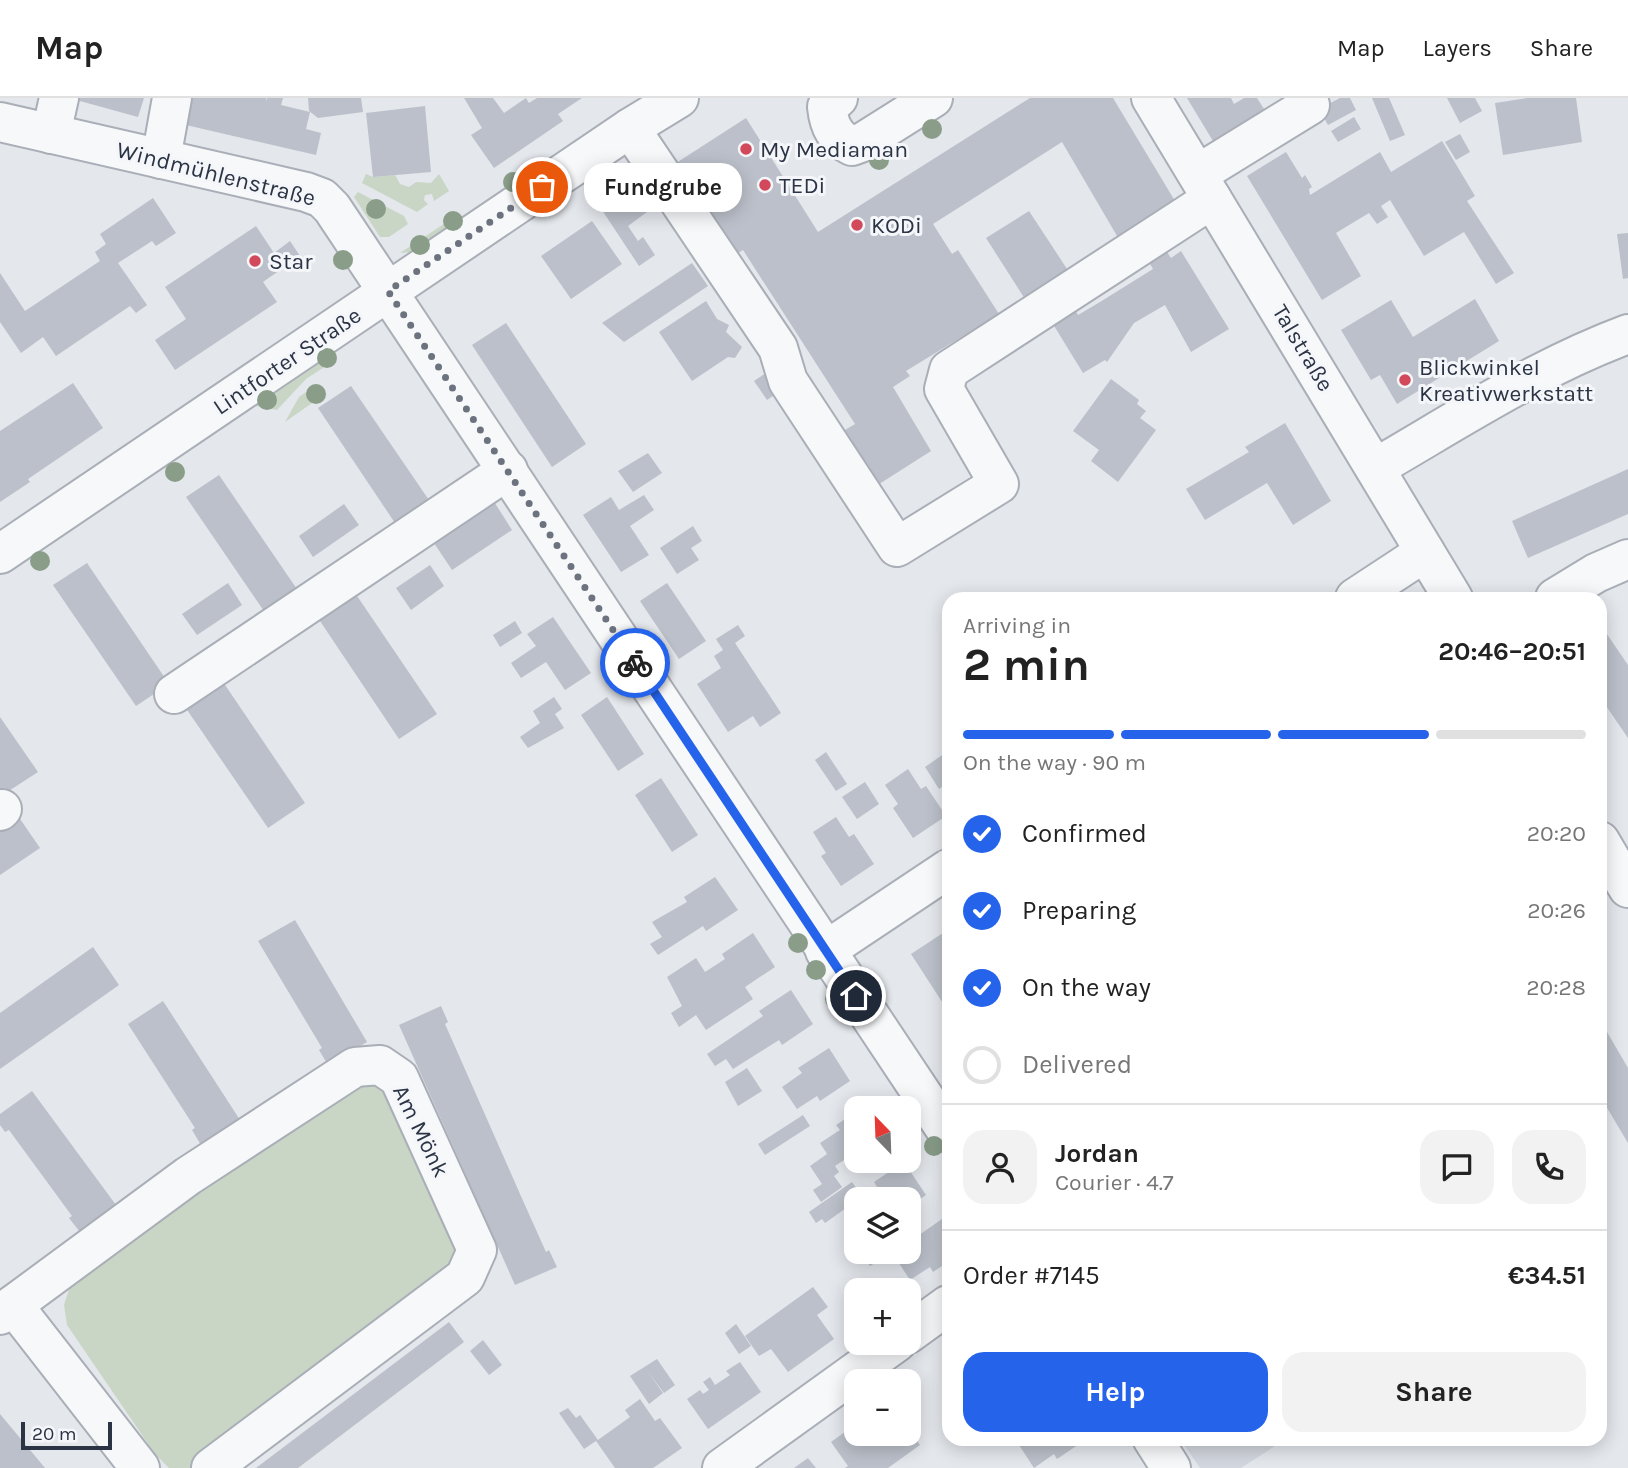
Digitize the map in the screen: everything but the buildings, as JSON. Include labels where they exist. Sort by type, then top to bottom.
[{"type":"street","points":[[161,159],[172,98]]},
{"type":"street","name":"Lintforter Straße","points":[[0,554],[629,128],[679,98]]},
{"type":"street","points":[[838,98],[827,107],[828,120],[842,142],[852,146],[863,142],[933,98]]},
{"type":"street","name":"Talstraße","points":[[1151,98],[1449,592]]},
{"type":"street","points":[[629,128],[778,348],[788,381],[897,547],[999,484],[944,389],[948,370],[1205,187],[1310,105]]},
{"type":"street","name":"Windmühlenstraße","points":[[0,122],[55,116],[161,159],[322,198],[508,470],[942,1124]]},
{"type":"street","points":[[1376,468],[1518,382],[1587,349],[1628,334]]},
{"type":"street","points":[[174,694],[508,470]]},
{"type":"street","points":[[1364,592],[1424,552]]},
{"type":"street","points":[[1565,592],[1596,573],[1628,559]]},
{"type":"street","points":[[1607,853],[1628,888]]},
{"type":"street","points":[[825,951],[942,873]]},
{"type":"street","name":"Am Mönk","points":[[140,1468],[6,1310],[188,1176],[355,1067],[380,1065],[399,1079],[477,1250],[465,1277],[211,1468]]},
{"type":"street","points":[[921,1325],[942,1309]]},
{"type":"street","points":[[722,1468],[879,1355]]},
{"type":"street","points":[[1157,1446],[1171,1468]]},
{"type":"shaded area","points":[[1185,1446],[1275,1446],[1241,1468],[1200,1468]]},
{"type":"green space","points":[[366,174],[373,177],[395,175],[400,184],[409,187],[416,182],[431,183],[439,174],[449,191],[434,201],[432,194],[425,195],[424,200],[428,204],[417,212],[362,183]]},
{"type":"green space","points":[[358,192],[404,216],[408,224],[389,237],[380,237],[354,197]]},
{"type":"green space","points":[[459,214],[464,221],[413,252],[400,253]]},
{"type":"green space","points":[[328,347],[335,360],[306,379],[277,410],[255,406],[253,403]]},
{"type":"green space","points":[[318,384],[325,394],[285,422],[299,397]]},
{"type":"green space","points":[[370,1084],[384,1086],[460,1242],[458,1259],[191,1468],[169,1468],[155,1454],[67,1325],[64,1305],[70,1286],[148,1223],[355,1088]]},
{"type":"way so far","points":[[542,187],[388,291],[635,663]]},
{"type":"place","name":"My Mediaman","points":[[746,149]]},
{"type":"place","name":"TEDi","points":[[765,185]]},
{"type":"place","name":"Fundgrube","points":[[542,187]]},
{"type":"place","name":"KODi","points":[[857,225]]},
{"type":"place","name":"Star","points":[[255,261]]},
{"type":"place","name":"Blickwinkel Kreativwerkstatt","points":[[1405,380]]},
{"type":"route","points":[[635,663],[856,996]]}]
